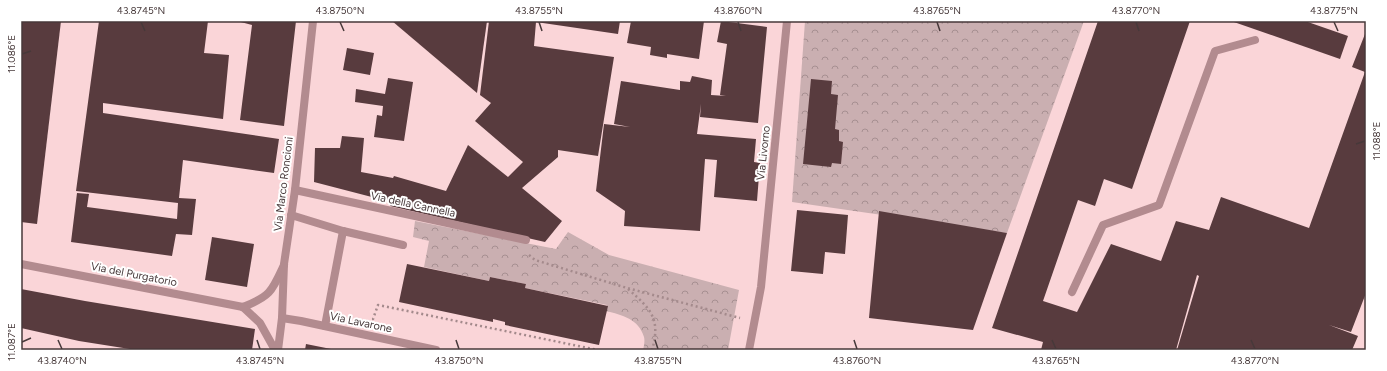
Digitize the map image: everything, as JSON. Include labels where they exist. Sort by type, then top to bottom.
[{"type":"street","name":"Via Marco Roncioni","points":[[277,350],[282,318],[284,264],[295,190],[313,21]]},
{"type":"street","name":"Via Livorno","points":[[749,350],[761,287],[787,21]]},
{"type":"street","points":[[1072,292],[1103,225],[1159,205],[1216,51],[1255,40]]},
{"type":"street","name":"Via della Cannella","points":[[295,190],[526,240]]},
{"type":"street","points":[[291,215],[343,231],[404,245]]},
{"type":"street","points":[[325,326],[343,231]]},
{"type":"street","name":"Via del Purgatorio","points":[[21,264],[243,307]]},
{"type":"street","points":[[277,350],[260,323],[243,307],[260,300],[271,291],[284,264]]},
{"type":"street","name":"Via Lavarone","points":[[282,318],[436,350]]},
{"type":"path","points":[[526,240],[523,250],[534,260],[627,288],[734,316],[754,323]]},
{"type":"path","points":[[627,288],[642,301],[654,318],[655,337],[652,350]]},
{"type":"path","points":[[366,318],[373,319],[378,305],[598,350]]},
{"type":"green space","points":[[805,21],[1084,21],[1007,233],[792,202]]},
{"type":"green space","points":[[415,221],[556,249],[568,232],[609,255],[739,290],[728,350],[643,350],[644,337],[638,326],[624,316],[606,311],[607,305],[525,288],[526,284],[490,277],[489,281],[424,267],[429,241],[413,237]]},
{"type":"building","points":[[21,21],[61,21],[37,224],[21,222]]},
{"type":"building","points":[[99,21],[208,21],[204,53],[229,55],[223,119],[103,103],[103,113],[279,139],[274,173],[183,160],[179,198],[196,199],[192,235],[176,234],[172,256],[71,242],[77,193],[89,194],[87,207],[177,219],[178,203],[76,191]]},
{"type":"building","points":[[237,21],[296,21],[284,126],[240,120],[252,25]]},
{"type":"building","points":[[392,21],[487,21],[477,93]]},
{"type":"building","points":[[489,21],[620,21],[618,34],[536,22],[534,46],[614,57],[598,156],[558,150],[558,157],[522,188],[562,221],[545,242],[390,206],[391,202],[314,182],[315,148],[340,148],[342,136],[364,138],[361,172],[393,178],[394,176],[446,191],[468,145],[508,177],[523,162],[475,121],[491,103],[480,95]]},
{"type":"building","points":[[631,21],[704,21],[699,59],[667,54],[667,58],[650,55],[651,47],[627,43]]},
{"type":"building","points":[[721,21],[767,27],[758,123],[700,117],[701,104],[697,134],[756,139],[754,162],[760,163],[757,201],[714,197],[717,160],[705,159],[700,231],[624,226],[625,211],[596,191],[604,124],[630,127],[614,124],[621,81],[680,90],[680,81],[690,82],[692,76],[712,80],[711,95],[726,96],[720,95],[727,44],[717,42]]},
{"type":"building","points":[[1098,21],[1190,21],[1132,189],[1104,179],[1095,206],[1078,200],[1043,301],[1077,312],[1111,244],[1161,261],[1176,221],[1209,230],[1221,197],[1309,228],[1365,72],[1352,67],[1366,34],[1366,293],[1351,332],[1329,325],[1358,336],[1352,350],[1177,350],[1199,276],[1197,275],[1176,350],[1041,350],[1043,342],[992,328]]},
{"type":"building","points":[[1231,21],[1305,21],[1348,36],[1340,59]]},
{"type":"building","points":[[347,48],[374,53],[370,75],[343,70]]},
{"type":"building","points":[[388,78],[413,82],[404,141],[374,137],[377,115],[382,116],[383,106],[355,102],[356,89],[385,94]]},
{"type":"building","points":[[811,79],[832,81],[831,94],[838,95],[835,129],[839,130],[839,141],[843,142],[841,164],[832,163],[831,167],[803,164]]},
{"type":"building","points":[[797,210],[848,215],[845,254],[825,252],[823,274],[791,271]]},
{"type":"building","points":[[879,211],[1007,233],[973,330],[869,318]]},
{"type":"building","points":[[212,237],[254,244],[247,287],[205,280]]},
{"type":"building","points":[[407,264],[489,281],[490,277],[526,284],[525,288],[608,306],[599,345],[505,325],[505,322],[493,319],[493,322],[399,302]]},
{"type":"building","points":[[21,289],[255,329],[252,350],[136,350],[79,341],[21,328]]},
{"type":"building","points":[[306,344],[331,349],[331,350],[305,350]]}]
